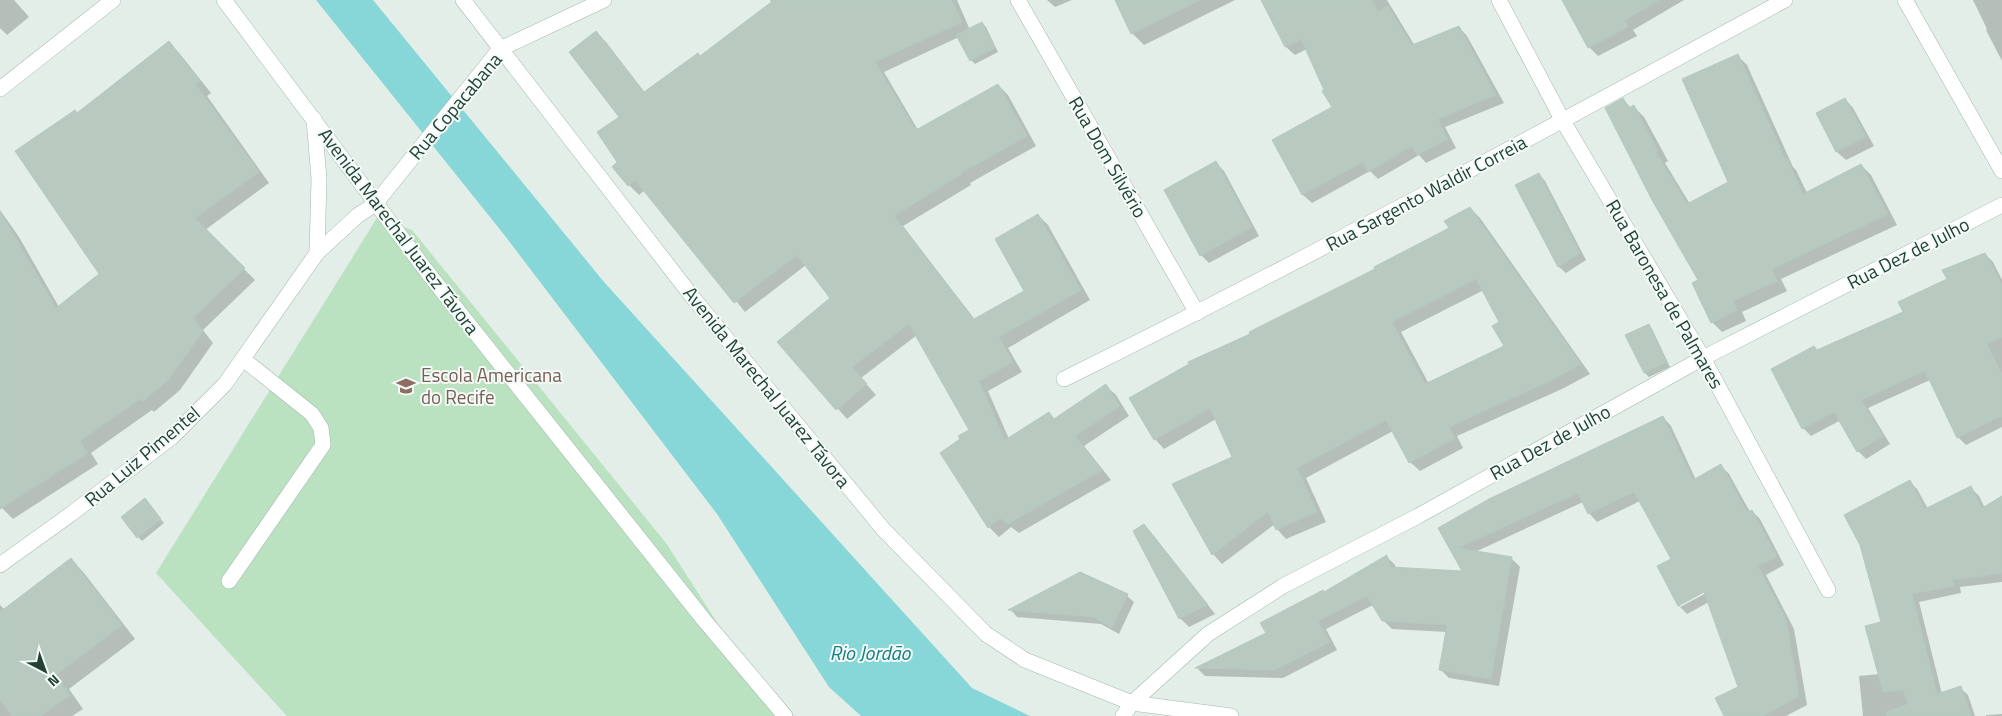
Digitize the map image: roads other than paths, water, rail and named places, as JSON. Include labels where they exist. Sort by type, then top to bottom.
[{"type":"street","points":[[0,89],[113,0]]},
{"type":"street","name":"Avenida Marechal Juarez Távora","points":[[224,0],[314,119],[375,204],[704,620],[786,716]]},
{"type":"street","name":"Avenida Marechal Juarez Távora","points":[[463,0],[694,299],[883,529],[986,634],[1024,660],[1132,703],[1231,716]]},
{"type":"street","name":"Rua Copacabana","points":[[375,204],[500,49],[604,0]]},
{"type":"street","name":"Rua Dom Silvério","points":[[1018,0],[1197,313]]},
{"type":"street","name":"Rua Baronesa de Palmares","points":[[1498,0],[1564,121],[1703,358],[1828,590]]},
{"type":"street","name":"Rua Sargento Waldir Correia","points":[[1064,379],[1197,313],[1564,121],[1785,0]]},
{"type":"street","points":[[1905,0],[2002,171]]},
{"type":"street","points":[[314,119],[320,179],[317,253]]},
{"type":"street","name":"Rua Luiz Pimentel","points":[[0,565],[172,437],[225,384],[317,253],[357,216],[375,204]]},
{"type":"street","name":"Rua Dez de Julho","points":[[1123,716],[1132,703],[1208,634],[1283,586],[1418,516],[1703,358],[2002,205]]},
{"type":"street","points":[[229,581],[323,445],[321,428],[312,414],[243,358]]},
{"type":"water","name":"Rio Jordão","points":[[316,0],[373,0],[604,282],[972,688],[1030,716],[861,716],[829,687],[717,514],[502,232]]},
{"type":"place","name":"Escola Americana do Recife","points":[[406,386]]}]
